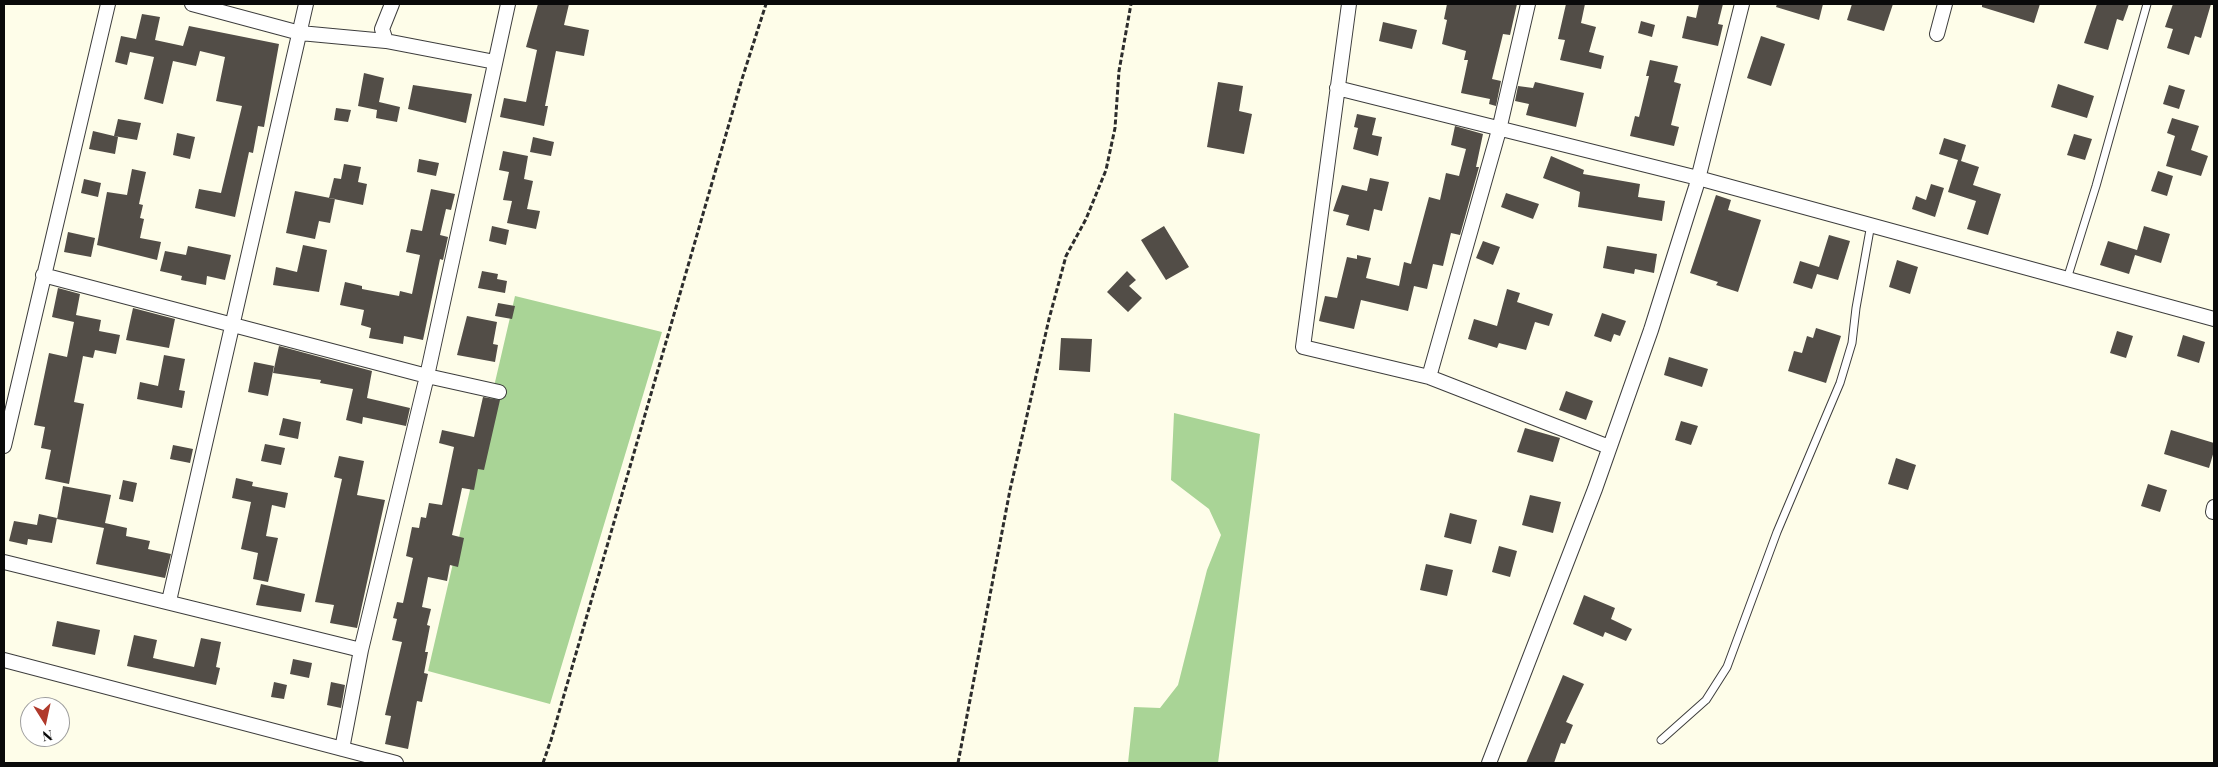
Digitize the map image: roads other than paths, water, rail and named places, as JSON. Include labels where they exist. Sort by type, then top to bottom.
[{"type":"street","points":[[4,446],[108,4]]},
{"type":"street","points":[[192,4],[300,34],[386,41],[495,62]]},
{"type":"street","points":[[169,601],[306,4]]},
{"type":"street","points":[[386,41],[382,29],[392,4]]},
{"type":"street","points":[[342,749],[361,650],[427,376],[508,4]]},
{"type":"street","points":[[1349,4],[1303,347],[1429,377],[1610,447]]},
{"type":"street","points":[[1429,377],[1499,130],[1528,4]]},
{"type":"street","points":[[1489,763],[1610,447],[1651,330],[1698,178],[1742,4]]},
{"type":"street","points":[[1937,34],[1944,4]]},
{"type":"street","points":[[1338,88],[1499,130],[1698,178],[2214,319]]},
{"type":"street","points":[[43,275],[427,376],[500,392]]},
{"type":"street","points":[[4,562],[169,601],[361,650]]},
{"type":"street","points":[[4,660],[396,763]]},
{"type":"lane","points":[[2067,279],[2096,186],[2147,4]]},
{"type":"lane","points":[[1661,740],[1706,700],[1726,667],[1777,532],[1840,383],[1852,343],[1856,308],[1871,224]]}]
